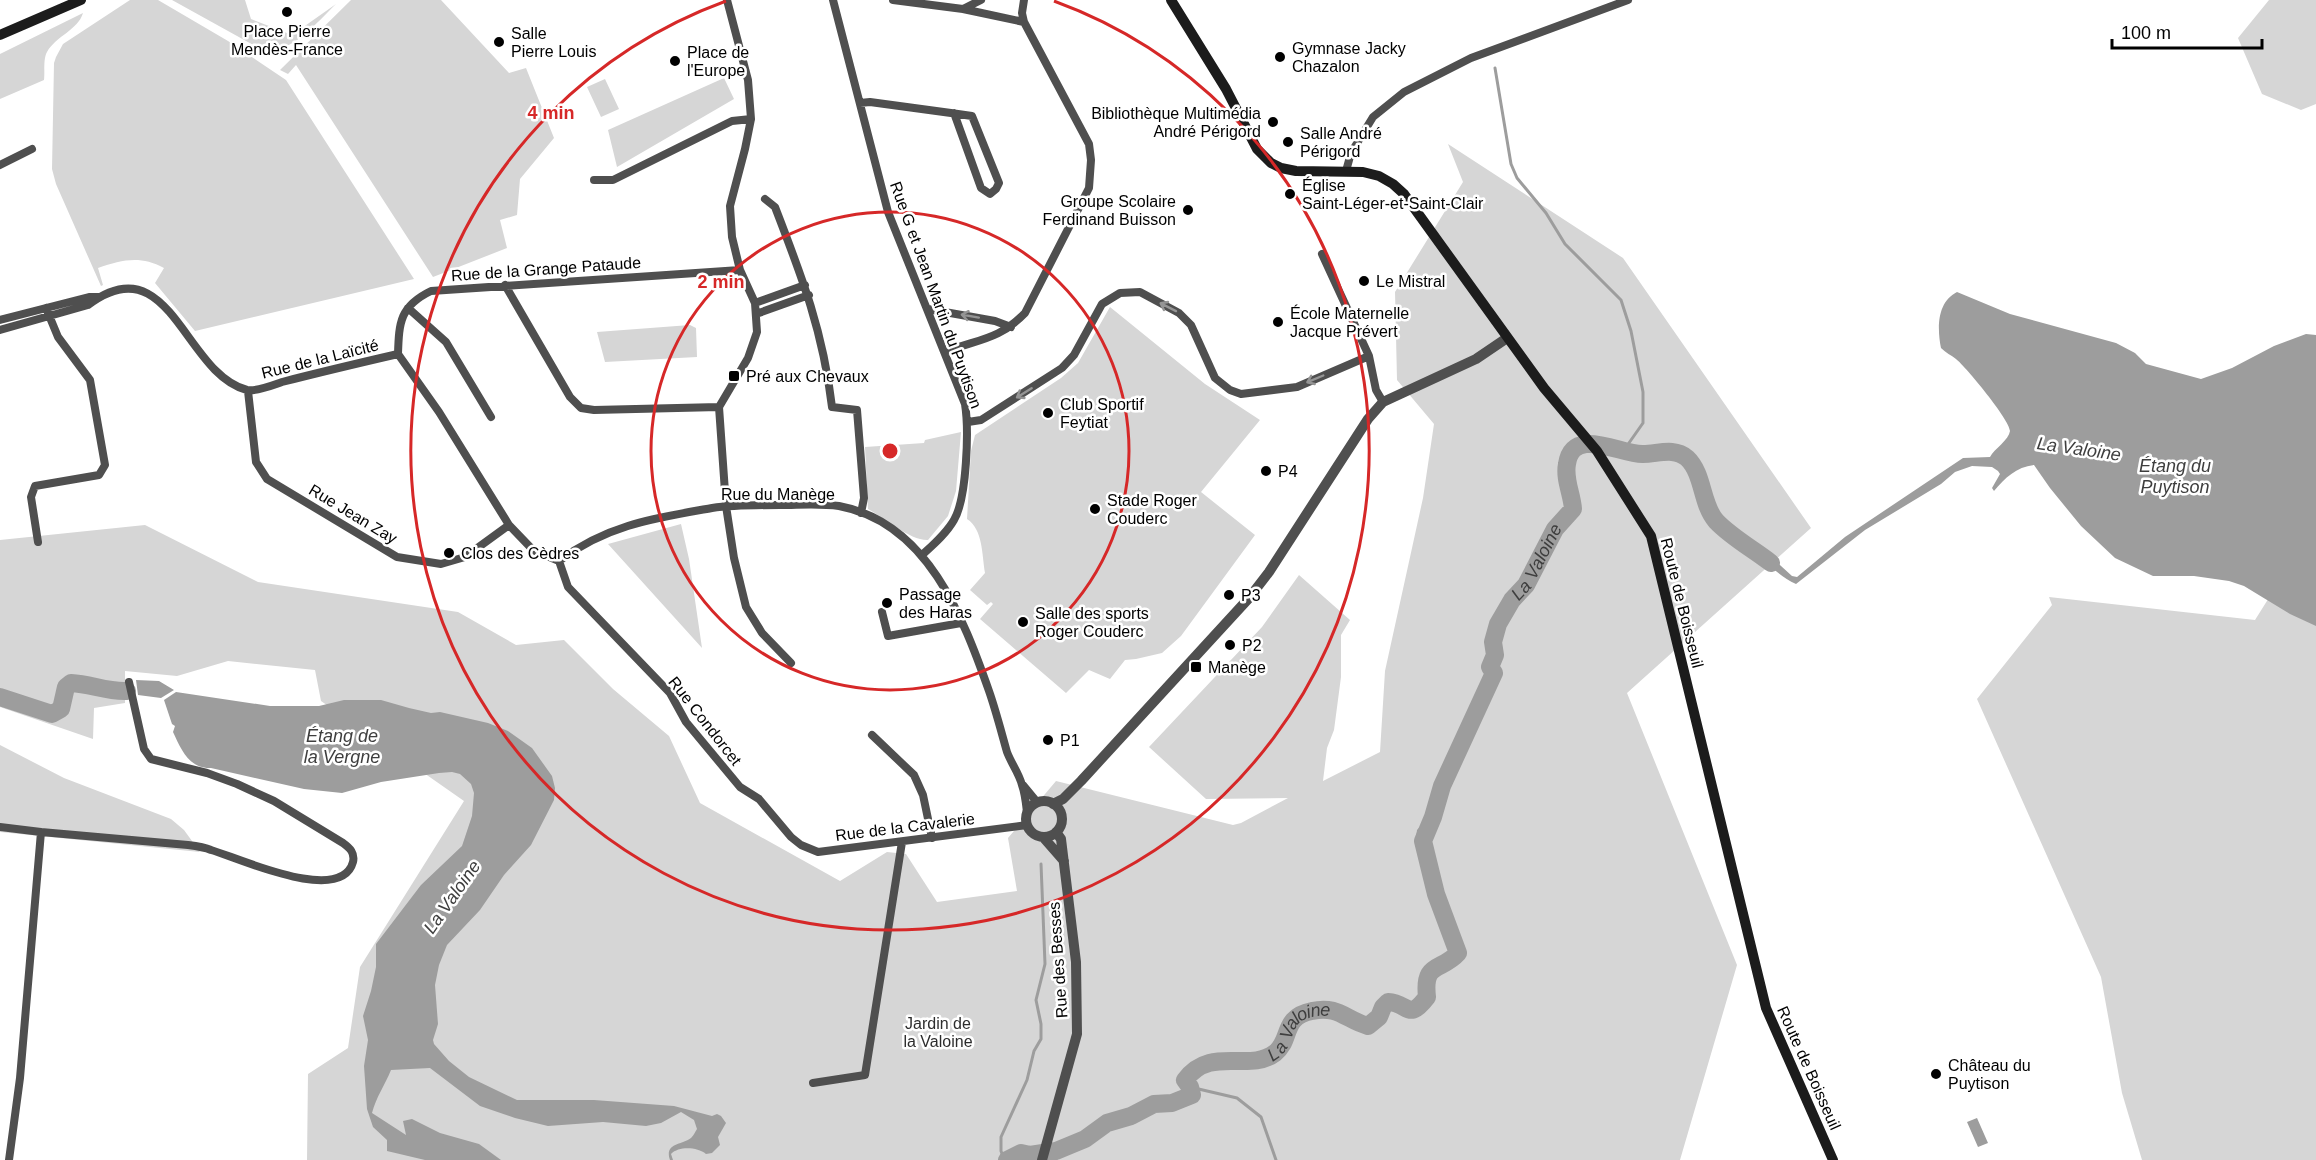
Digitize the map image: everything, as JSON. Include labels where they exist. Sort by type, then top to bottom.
[{"type":"main road","points":[[0,34],[81,0]]},
{"type":"main road","name":"Route de Boisseuil","points":[[1171,0],[1226,89],[1257,149],[1271,163],[1296,171],[1363,172],[1378,176],[1393,184],[1404,194],[1544,388],[1597,451],[1651,536],[1766,1008],[1833,1160]]},
{"type":"street","points":[[727,0],[748,80],[751,119],[730,206],[732,237],[740,270],[755,303],[757,332],[748,358],[719,407],[726,506],[734,558],[746,607],[762,633],[791,663]]},
{"type":"street","name":"Rue G et Jean Martin du Puytison","points":[[833,0],[888,212],[965,404],[968,423],[962,494],[955,519],[922,555]]},
{"type":"street","points":[[893,0],[963,9],[1024,22]]},
{"type":"street","points":[[963,9],[981,0]]},
{"type":"street","points":[[945,352],[994,337],[1011,327],[1025,313],[1084,201],[1091,176],[1089,144],[1024,22],[1022,13],[1024,0]]},
{"type":"street","points":[[1346,171],[1351,153],[1373,117],[1404,92],[1471,58],[1628,0]]},
{"type":"street","points":[[860,103],[870,102],[954,113],[972,116],[999,183],[990,194],[981,188],[954,113]]},
{"type":"street","points":[[594,180],[613,180],[732,121],[751,119]]},
{"type":"street","points":[[0,165],[32,149]]},
{"type":"street","points":[[765,199],[775,207],[805,285],[827,366],[831,407],[857,410],[864,498],[861,513]]},
{"type":"street","points":[[1322,254],[1369,356],[1376,390],[1383,402]]},
{"type":"street","name":"Rue de la Grange Pataude","points":[[408,308],[421,296],[431,291],[740,270]]},
{"type":"street","points":[[505,285],[570,397],[581,408],[594,410],[719,407]]},
{"type":"street","points":[[755,303],[805,285]]},
{"type":"street","name":"Rue de la Laïcité","points":[[99,297],[122,289],[137,288],[156,297],[221,378],[248,391],[398,354],[439,412],[509,525],[533,550],[559,561]]},
{"type":"street","points":[[968,423],[981,420],[1062,368],[1074,355],[1102,304],[1120,293],[1140,292],[1179,312],[1191,325],[1215,378],[1230,390],[1241,394],[1297,387],[1369,356]]},
{"type":"street","points":[[756,314],[808,295]]},
{"type":"street","points":[[0,320],[89,297],[99,297]]},
{"type":"street","points":[[0,330],[49,318],[88,305],[99,297]]},
{"type":"street","points":[[38,542],[31,497],[35,486],[99,475],[105,465],[90,380],[58,337],[46,308]]},
{"type":"street","points":[[398,354],[402,315],[408,308],[446,342],[491,417]]},
{"type":"street","points":[[928,309],[995,321],[1011,327]]},
{"type":"street","points":[[1053,804],[1063,799],[1081,781],[1249,598],[1269,572],[1368,419],[1383,402],[1476,359],[1508,338]]},
{"type":"street","name":"Rue Jean Zay","points":[[248,391],[256,462],[267,479],[397,557],[441,564],[465,557],[509,525]]},
{"type":"street","name":"Rue du Manège","points":[[559,561],[579,546],[603,534],[652,518],[726,506],[820,504],[861,513],[891,529],[922,555],[942,586],[974,648],[1008,753],[1022,784],[1027,812]]},
{"type":"street","name":"Rue Condorcet","points":[[559,561],[568,587],[670,693],[686,722],[740,787],[759,799],[791,837]]},
{"type":"street","points":[[882,612],[888,636],[961,623]]},
{"type":"street","points":[[0,827],[189,845],[209,849],[301,879],[317,880],[344,873],[353,862],[350,848],[274,801],[207,773],[151,759],[144,749],[129,682]]},
{"type":"street","points":[[872,735],[914,775],[923,795],[932,838]]},
{"type":"street","points":[[1043,837],[1056,832],[1081,781]]},
{"type":"street","name":"Rue du Manège","points":[[1022,784],[1037,802]]},
{"type":"street","points":[[1062,818],[1053,804],[1043,801],[1037,802],[1027,812],[1027,825],[1033,833],[1043,837],[1064,861]]},
{"type":"street","name":"Rue de la Cavalerie","points":[[791,837],[801,845],[818,852],[1027,825]]},
{"type":"street","points":[[9,1160],[20,1078],[41,832]]},
{"type":"street","name":"Rue des Besses","points":[[1042,1160],[1077,1034],[1076,962],[1061,840],[1056,832]]},
{"type":"street","points":[[813,1083],[865,1075],[902,842]]},
{"type":"green space","points":[[130,0],[158,0],[228,41],[286,80],[414,279],[195,331],[155,283],[164,268],[139,260],[107,265],[98,268],[103,285],[101,286],[56,184],[52,169],[54,63],[63,44]]},
{"type":"green space","points":[[172,0],[245,0],[251,19],[292,35],[336,4],[294,42],[275,50],[264,51]]},
{"type":"green space","points":[[351,0],[441,0],[509,73],[526,68],[554,138],[520,179],[517,215],[500,220],[507,248],[433,277],[296,65],[288,74],[280,70]]},
{"type":"green space","points":[[2269,0],[2316,0],[2316,104],[2301,110],[2262,94],[2238,38]]},
{"type":"green space","points":[[83,13],[77,24],[47,52],[44,80],[0,99],[0,54]]},
{"type":"green space","points":[[724,78],[734,99],[617,167],[608,130]]},
{"type":"green space","points":[[605,79],[619,109],[601,117],[587,87]]},
{"type":"green space","name":"Jardin de la Valoine","points":[[1448,144],[1623,258],[1811,528],[1627,693],[1737,965],[1680,1160],[307,1160],[308,1074],[348,1048],[360,967],[464,801],[321,701],[315,670],[228,661],[177,676],[125,671],[125,703],[94,708],[93,739],[0,707],[0,540],[145,525],[258,582],[458,612],[516,645],[564,640],[613,689],[669,736],[700,803],[840,881],[887,852],[906,854],[937,902],[1017,891],[1008,838],[1056,781],[1233,825],[1241,823],[1288,798],[1206,799],[1149,747],[1262,627],[1299,575],[1350,620],[1341,635],[1341,677],[1334,730],[1327,748],[1323,781],[1380,752],[1385,671],[1423,498],[1434,424],[1397,380],[1395,292],[1463,182]]},
{"type":"green space","name":"Stade Roger Couderc","points":[[1110,307],[1205,384],[1260,420],[1201,492],[1255,535],[1181,636],[1162,653],[1125,660],[1110,679],[1089,670],[1066,693],[980,619],[993,604],[991,602],[987,605],[970,590],[985,573],[979,536],[967,519],[971,451],[975,435],[1061,378],[1078,363]]},
{"type":"green space","points":[[690,325],[696,328],[697,357],[605,362],[597,332]]},
{"type":"green space","points":[[961,432],[956,491],[948,516],[928,540],[906,533],[868,509],[865,447],[924,443],[925,440]]},
{"type":"green space","points":[[2316,523],[2316,1160],[2142,1160],[2122,1093],[2101,977],[1977,699],[2052,605],[2049,597],[2255,620]]},
{"type":"green space","points":[[681,524],[689,559],[702,648],[608,544]]},
{"type":"green space","points":[[0,745],[64,778],[171,819],[184,830],[200,852],[0,832]]},
{"type":"water","name":"Étang du Puytison","points":[[1957,292],[2010,314],[2116,343],[2135,353],[2146,364],[2201,379],[2232,368],[2274,346],[2306,334],[2316,335],[2316,626],[2290,614],[2244,586],[2229,581],[2194,576],[2153,576],[2115,558],[2081,526],[2034,465],[2011,474],[1994,491],[1992,488],[2000,474],[1992,467],[1972,466],[1955,472],[1941,484],[1865,530],[1796,584],[1781,575],[1747,546],[1708,523],[1707,513],[1697,494],[1688,462],[1681,458],[1654,452],[1630,457],[1616,451],[1607,451],[1592,435],[1603,445],[1642,454],[1658,451],[1676,453],[1686,457],[1693,466],[1715,520],[1751,548],[1757,544],[1792,576],[1797,577],[1845,537],[1963,458],[1990,457],[2009,434],[2008,425],[1987,394],[1956,359],[1941,348],[1939,324],[1942,309],[1950,296]]},
{"type":"water","points":[[1578,442],[1581,445],[1578,450],[1574,449],[1567,473],[1573,509],[1555,529],[1526,585],[1512,600],[1498,624],[1493,639],[1494,673],[1442,786],[1423,841],[1436,894],[1458,953],[1431,972],[1426,986],[1427,997],[1415,1010],[1388,1002],[1379,1017],[1368,1026],[1329,1010],[1302,1014],[1291,1023],[1284,1042],[1275,1053],[1254,1061],[1207,1063],[1196,1069],[1186,1079],[1192,1095],[1172,1103],[1154,1104],[1131,1116],[1107,1123],[1085,1139],[1056,1151],[1057,1144],[1080,1139],[1102,1120],[1144,1106],[1154,1099],[1182,1096],[1186,1091],[1182,1084],[1183,1077],[1192,1067],[1202,1061],[1238,1054],[1263,1056],[1276,1045],[1288,1023],[1300,1011],[1330,1006],[1364,1020],[1374,1016],[1380,1002],[1390,996],[1398,998],[1410,1008],[1417,1004],[1430,969],[1451,956],[1453,951],[1433,897],[1427,869],[1416,838],[1417,830],[1430,816],[1437,789],[1459,741],[1466,717],[1490,674],[1492,657],[1489,639],[1497,618],[1529,576],[1547,527],[1562,518],[1569,510],[1563,461],[1567,451]]},
{"type":"water","points":[[73,680],[127,689],[127,691],[71,683],[66,687],[61,709],[52,714],[0,696],[0,692],[52,712],[56,709],[64,684]]},
{"type":"water","points":[[136,680],[159,681],[174,690],[161,698],[138,695]]},
{"type":"water","name":"Étang de la Vergne","points":[[176,692],[270,706],[319,706],[344,700],[381,700],[431,713],[440,712],[488,723],[508,731],[532,748],[552,776],[555,788],[554,800],[531,845],[504,875],[480,910],[447,945],[439,965],[435,985],[438,1024],[434,1044],[449,1061],[469,1077],[517,1100],[594,1100],[674,1106],[712,1116],[717,1114],[726,1123],[718,1137],[720,1145],[712,1153],[706,1154],[693,1149],[674,1151],[671,1154],[673,1160],[670,1160],[669,1150],[691,1138],[697,1129],[694,1120],[681,1112],[661,1123],[646,1126],[603,1122],[548,1126],[480,1106],[430,1068],[391,1070],[372,1113],[406,1135],[403,1121],[412,1119],[440,1133],[479,1144],[501,1160],[425,1160],[387,1151],[387,1140],[373,1127],[367,1109],[364,1066],[368,1040],[363,1016],[376,967],[376,944],[421,885],[462,846],[472,816],[474,793],[471,784],[460,774],[452,772],[381,782],[342,793],[304,789],[203,767],[191,762],[173,732],[175,726],[172,724],[164,700]]},
{"type":"water","points":[[1977,1118],[1988,1143],[1978,1147],[1967,1122]]},
{"type":"waterway","points":[[1495,68],[1511,164],[1517,178],[1546,213],[1565,244],[1621,300],[1631,331],[1643,392],[1643,423],[1624,450]]},
{"type":"waterway","name":"La Valoine","points":[[1007,1160],[1021,1153],[1030,1155],[1056,1151],[1085,1139],[1107,1123],[1131,1116],[1154,1104],[1172,1103],[1192,1095],[1185,1080],[1195,1070],[1218,1061],[1254,1061],[1275,1053],[1284,1042],[1291,1023],[1302,1014],[1329,1010],[1368,1026],[1379,1017],[1388,1002],[1412,1010],[1427,997],[1426,986],[1431,972],[1458,953],[1436,894],[1423,841],[1442,786],[1494,673],[1490,667],[1495,655],[1493,642],[1498,624],[1512,600],[1526,585],[1555,529],[1573,509],[1566,470],[1571,452],[1578,446],[1599,445],[1643,454],[1671,452],[1687,458],[1697,472],[1711,514],[1716,521],[1735,538],[1771,563]]},
{"type":"waterway","name":"La Valoine","points":[[0,697],[52,714],[61,709],[66,687],[71,683],[127,691]]},
{"type":"waterway","points":[[1004,1159],[1001,1151],[1001,1137],[1027,1080],[1034,1051],[1041,1039],[1041,1024],[1036,1000],[1045,964],[1041,864]]},
{"type":"waterway","points":[[1190,1087],[1237,1098],[1261,1117],[1276,1160]]},
{"type":"place","name":"Place Pierre Mendès-France","points":[[287,12]]},
{"type":"place","name":"Salle Pierre Louis","points":[[499,42]]},
{"type":"place","name":"Gymnase Jacky Chazalon","points":[[1280,57]]},
{"type":"place","name":"Place de l'Europe","points":[[675,61]]},
{"type":"place","name":"Bibliothèque Multimédia André Périgord","points":[[1273,122]]},
{"type":"place","name":"Salle André Périgord","points":[[1288,142]]},
{"type":"place","name":"Église Saint-Léger-et-Saint-Clair","points":[[1290,194]]},
{"type":"place","name":"Groupe Scolaire Ferdinand Buisson","points":[[1188,210]]},
{"type":"place","name":"Le Mistral","points":[[1364,281]]},
{"type":"place","name":"École Maternelle Jacque Prévert","points":[[1278,322]]},
{"type":"place","name":"Pré aux Chevaux","points":[[734,376]]},
{"type":"place","name":"Club Sportif Feytiat","points":[[1048,413]]},
{"type":"place","name":"P4","points":[[1266,471]]},
{"type":"place","name":"Stade Roger Couderc","points":[[1095,509]]},
{"type":"place","name":"Clos des Cèdres","points":[[449,553]]},
{"type":"place","name":"P3","points":[[1229,595]]},
{"type":"place","name":"Passage des Haras","points":[[887,603]]},
{"type":"place","name":"Salle des sports Roger Couderc","points":[[1023,622]]},
{"type":"place","name":"P2","points":[[1230,645]]},
{"type":"place","name":"Manège","points":[[1196,667]]},
{"type":"place","name":"P1","points":[[1048,740]]},
{"type":"place","name":"Château du Puytison","points":[[1936,1074]]}]
